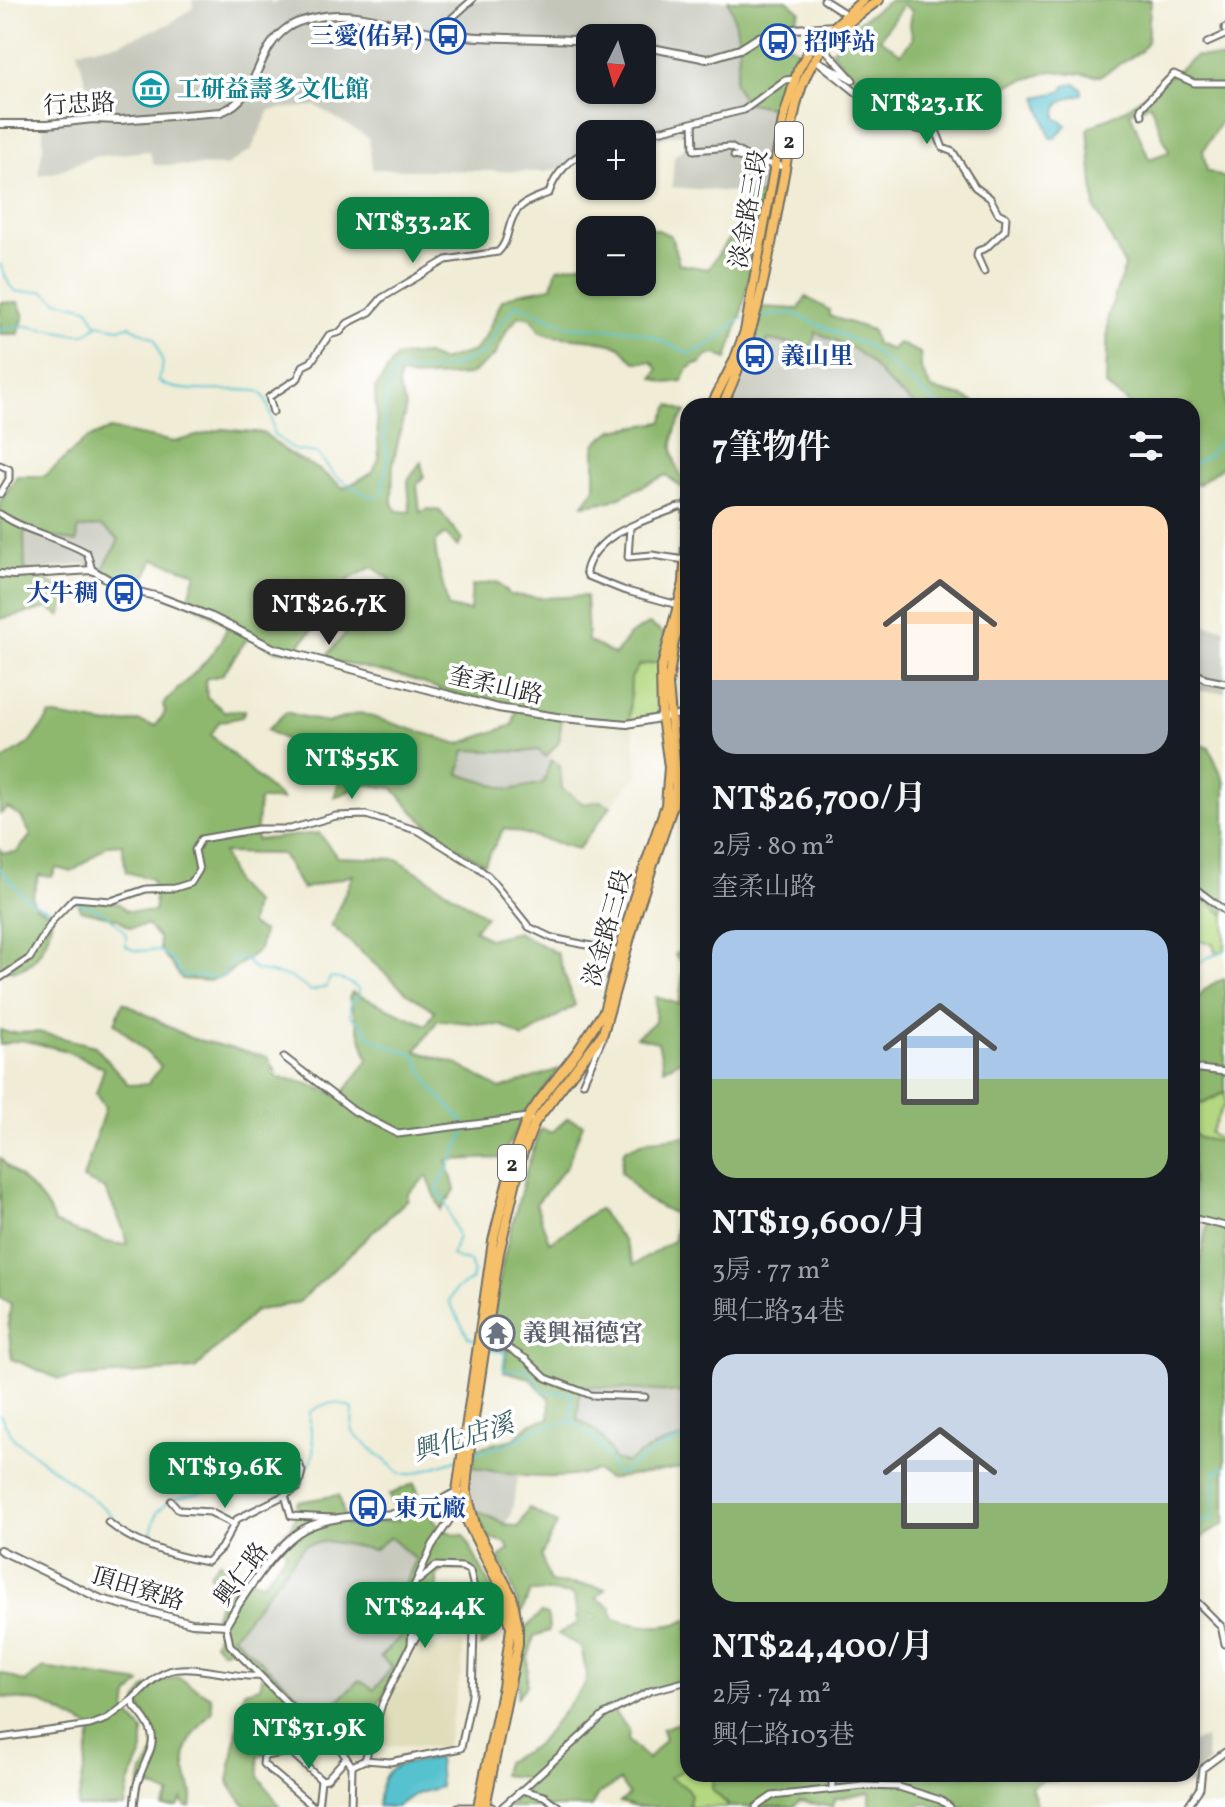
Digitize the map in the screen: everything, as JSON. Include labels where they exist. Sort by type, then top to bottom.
[{"type":"main road","name":"淡金路三段","points":[[748,332],[781,166],[800,89],[846,14],[863,0]]},
{"type":"main road","name":"淡金路三段","points":[[781,166],[783,120],[795,79],[810,49],[879,0]]},
{"type":"main road","name":"2","points":[[715,398],[748,332]]},
{"type":"main road","name":"2","points":[[726,398],[738,372],[748,332]]},
{"type":"main road","name":"淡金路三段","points":[[463,1496],[466,1444],[500,1211],[515,1151],[604,1011],[673,805],[676,786],[661,670],[680,595]]},
{"type":"main road","name":"淡金路三段","points":[[666,716],[674,642],[680,624]]},
{"type":"main road","name":"淡金路三段","points":[[532,1120],[603,1033],[623,952]]},
{"type":"main road","name":"2","points":[[463,1496],[476,1528],[512,1596],[518,1627],[511,1681],[485,1807]]},
{"type":"main road","points":[[463,1496],[479,1547],[504,1595],[511,1628],[503,1687],[478,1807]]},
{"type":"street","points":[[452,35],[452,18],[472,0]]},
{"type":"street","points":[[824,0],[846,14]]},
{"type":"street","name":"行忠路","points":[[0,124],[48,124],[70,120],[120,120],[221,112],[247,95],[268,48],[288,26],[323,16],[343,15],[452,35],[576,40]]},
{"type":"street","points":[[656,49],[707,59],[740,49],[759,37],[780,30],[838,28]]},
{"type":"street","points":[[1207,43],[1225,31]]},
{"type":"street","points":[[823,48],[853,80],[816,60],[897,125],[937,133],[943,148],[953,152],[975,187],[990,198],[998,213],[1006,217],[1005,230],[986,248],[978,251],[984,272]]},
{"type":"street","points":[[1142,115],[1141,108],[1174,74],[1194,83],[1225,83]]},
{"type":"street","points":[[656,132],[744,110],[785,80],[795,79]]},
{"type":"street","points":[[693,123],[694,150],[730,147],[755,161]]},
{"type":"street","points":[[734,156],[781,166]]},
{"type":"street","points":[[273,412],[269,397],[298,378],[303,366],[311,362],[329,335],[340,332],[348,323],[370,312],[382,298],[446,260],[498,252],[504,247],[513,215],[526,202],[549,193],[553,178],[576,157]]},
{"type":"street","points":[[0,465],[9,469],[10,474],[0,494]]},
{"type":"street","points":[[678,605],[623,590],[588,576],[586,571],[589,558],[600,543],[680,507]]},
{"type":"street","points":[[0,514],[37,534],[72,544],[87,553],[92,570],[0,574]]},
{"type":"street","points":[[630,527],[628,557],[652,555],[680,559]]},
{"type":"street","name":"奎柔山路","points":[[92,570],[123,588],[159,597],[212,617],[273,648],[498,708],[627,724],[666,716]]},
{"type":"street","points":[[1200,676],[1225,683]]},
{"type":"street","points":[[666,716],[680,717]]},
{"type":"street","points":[[0,978],[30,958],[53,920],[74,898],[111,901],[146,889],[175,888],[191,883],[199,870],[197,844],[201,839],[258,829],[290,829],[336,816],[366,815],[419,831],[488,876],[529,927],[552,938],[623,952]]},
{"type":"street","points":[[1200,892],[1225,911]]},
{"type":"street","points":[[583,1083],[599,1049],[604,1011]]},
{"type":"street","points":[[284,1057],[354,1111],[398,1134],[532,1120]]},
{"type":"street","points":[[1200,1069],[1225,1072]]},
{"type":"street","points":[[1200,1220],[1225,1226]]},
{"type":"street","points":[[481,1343],[498,1342],[526,1359],[546,1378],[591,1395],[645,1397]]},
{"type":"street","points":[[108,1522],[117,1530],[177,1556],[207,1562],[221,1548],[237,1519],[298,1488],[302,1471],[299,1464]]},
{"type":"street","points":[[285,1495],[291,1516],[339,1518]]},
{"type":"street","points":[[411,1645],[414,1586],[432,1546],[463,1496]]},
{"type":"street","name":"興仁路","points":[[352,1766],[334,1740],[293,1709],[230,1645],[226,1625],[243,1596],[278,1552],[303,1529],[339,1518],[414,1512],[463,1496]]},
{"type":"street","points":[[171,1501],[179,1510],[210,1512],[233,1524]]},
{"type":"street","name":"頂田寮路","points":[[0,1550],[101,1599],[192,1623],[226,1625]]},
{"type":"street","points":[[414,1586],[436,1566],[462,1567],[470,1571],[475,1592]]},
{"type":"street","points":[[1200,1605],[1221,1626],[1225,1644]]},
{"type":"street","points":[[351,1807],[352,1766],[365,1760],[390,1762],[461,1748],[472,1695],[474,1630],[446,1628],[420,1631],[382,1704],[365,1760]]},
{"type":"street","points":[[0,1738],[90,1725],[107,1719],[151,1681],[171,1670],[206,1671],[246,1678],[260,1676]]},
{"type":"street","points":[[502,1807],[604,1715],[650,1691],[680,1683]]},
{"type":"street","points":[[133,1699],[152,1735],[152,1751],[137,1784],[134,1807]]},
{"type":"street","points":[[291,1752],[321,1780],[316,1807],[263,1764],[264,1756],[291,1752]]},
{"type":"street","points":[[1187,1807],[1200,1788],[1202,1769],[1225,1752]]},
{"type":"street","points":[[321,1780],[327,1779],[346,1758]]},
{"type":"street","points":[[832,1782],[832,1789]]},
{"type":"street","points":[[756,1807],[772,1796],[832,1789],[899,1787],[940,1800],[950,1807]]},
{"type":"street","points":[[522,1790],[544,1796],[559,1807]]},
{"type":"street","points":[[458,1807],[492,1807]]},
{"type":"shaded area","points":[[192,0],[270,0],[271,4],[283,0],[728,0],[736,23],[740,60],[734,81],[744,102],[780,109],[765,195],[672,187],[674,156],[686,147],[684,133],[656,140],[656,120],[576,120],[576,164],[546,172],[372,169],[369,138],[316,106],[270,110],[251,150],[226,166],[154,165],[149,151],[93,157],[53,173],[38,175],[43,125],[94,112],[77,50],[119,43],[169,24],[193,8]]},
{"type":"shaded area","points":[[816,332],[852,348],[906,398],[736,398],[751,349],[765,350],[768,340],[811,347]]},
{"type":"shaded area","points":[[101,526],[119,540],[103,569],[82,564],[30,572],[24,569],[24,531],[64,541],[77,541],[78,529]]},
{"type":"shaded area","points":[[1200,623],[1225,628],[1225,692],[1200,691]]},
{"type":"shaded area","points":[[562,717],[629,723],[633,728],[638,774],[611,806],[600,801],[584,804],[561,789],[560,765],[546,757],[559,742]]},
{"type":"shaded area","points":[[465,749],[538,750],[551,760],[543,783],[510,790],[458,774]]},
{"type":"shaded area","points":[[580,1386],[680,1392],[680,1438],[652,1447],[626,1463],[614,1460],[608,1443],[595,1429],[577,1420]]},
{"type":"shaded area","points":[[473,1467],[518,1477],[511,1515],[505,1524],[475,1510],[469,1485]]},
{"type":"shaded area","points":[[390,1537],[416,1560],[401,1592],[401,1636],[392,1667],[374,1691],[359,1680],[323,1718],[233,1637],[305,1545],[327,1541],[350,1544]]},
{"type":"shaded area","points":[[463,1645],[446,1748],[391,1747],[373,1742],[383,1711],[414,1646]]},
{"type":"shaded area","points":[[1205,1738],[1208,1762],[1200,1769],[1200,1740]]},
{"type":"shaded area","points":[[1172,1782],[1198,1782],[1197,1785]]},
{"type":"green space","points":[[728,0],[787,0],[800,11],[785,43],[802,52],[789,76],[780,109],[744,102],[734,81],[738,40]]},
{"type":"green space","points":[[891,0],[1151,0],[1147,42],[1141,51],[1100,76],[1052,71],[946,102],[947,119],[926,125],[904,122],[887,111],[831,51],[858,22]],"holes":[[[903,5],[912,11],[910,26],[913,38],[901,53],[880,39]]]},
{"type":"green space","points":[[1196,56],[1225,59],[1225,114],[1203,151],[1207,171],[1225,178],[1225,465],[1200,483],[1200,398],[1122,398],[1106,386],[1108,316],[1125,266],[1095,208],[1088,128],[1126,109]],"holes":[[[1150,104],[1169,152],[1149,159],[1130,112]]]},
{"type":"green space","points":[[748,194],[765,195],[742,311],[727,359],[716,354],[707,356],[700,364],[687,370],[682,381],[666,383],[653,378],[658,369],[652,362],[635,362],[619,346],[553,336],[540,332],[531,318],[519,316],[507,330],[496,354],[470,375],[413,378],[400,374],[398,387],[406,406],[393,464],[392,502],[397,511],[410,512],[408,480],[421,462],[424,476],[417,485],[420,512],[429,509],[440,511],[462,539],[458,547],[445,534],[435,542],[448,608],[470,611],[472,586],[497,582],[510,595],[543,598],[586,596],[588,641],[615,655],[629,635],[649,624],[665,634],[659,662],[639,665],[631,678],[629,723],[562,717],[559,742],[546,757],[538,750],[465,750],[459,774],[510,790],[543,783],[551,760],[560,765],[562,789],[584,804],[600,801],[611,806],[578,849],[504,828],[484,864],[435,831],[393,788],[364,784],[334,798],[341,774],[267,730],[286,712],[327,723],[360,713],[459,744],[513,725],[516,710],[476,702],[405,677],[324,659],[390,579],[372,567],[348,580],[336,601],[294,652],[275,650],[249,636],[222,675],[205,679],[207,697],[224,711],[245,710],[242,717],[219,722],[211,735],[282,800],[259,800],[256,840],[319,833],[337,857],[397,859],[486,916],[474,929],[488,939],[517,932],[557,953],[575,1005],[523,1038],[503,1026],[438,1020],[416,1051],[457,1064],[500,1089],[559,1069],[526,1114],[501,1158],[447,1160],[455,1190],[441,1210],[427,1176],[408,1194],[408,1199],[299,1302],[255,1311],[195,1369],[59,1379],[12,1359],[8,1324],[11,1304],[0,1297],[0,1158],[39,1196],[54,1223],[102,1240],[127,1244],[105,1189],[83,1179],[105,1108],[96,1094],[104,1068],[64,1050],[21,1040],[0,1045],[0,1030],[9,1033],[38,1032],[95,1046],[129,1085],[148,1084],[161,1066],[115,1023],[123,1002],[190,1038],[268,1057],[279,1078],[300,1081],[341,1096],[368,1060],[349,998],[352,992],[426,1025],[435,1011],[407,993],[331,925],[353,875],[302,889],[282,854],[223,853],[235,884],[254,903],[250,925],[263,932],[259,950],[224,976],[209,981],[182,979],[160,949],[159,938],[147,925],[130,928],[118,919],[80,910],[78,899],[118,903],[127,911],[154,912],[152,879],[126,872],[122,844],[108,845],[72,872],[56,868],[52,877],[39,875],[32,897],[35,906],[52,914],[47,938],[39,954],[27,965],[18,970],[0,970],[0,849],[3,853],[17,852],[31,835],[21,817],[8,808],[0,814],[0,762],[32,741],[50,715],[110,725],[137,721],[156,726],[165,712],[163,704],[209,657],[228,625],[188,601],[196,573],[154,559],[142,583],[111,575],[103,569],[119,540],[101,526],[78,529],[77,542],[24,531],[25,569],[70,594],[60,616],[48,608],[0,619],[0,502],[17,476],[45,476],[85,440],[110,429],[174,442],[223,429],[264,433],[288,453],[344,488],[372,473],[379,459],[375,389],[396,357],[424,354],[441,361],[474,351],[485,337],[502,300],[519,293],[552,287],[557,268],[576,265],[576,296],[656,296],[656,229],[671,236],[679,264],[708,269],[746,214]]},
{"type":"green space","points":[[806,297],[829,310],[829,316],[872,330],[876,344],[891,350],[898,343],[920,353],[921,368],[931,389],[966,398],[906,398],[852,348],[816,332],[811,347],[768,340],[765,350],[751,349],[762,307],[799,309]]},
{"type":"green space","points":[[18,302],[24,316],[18,334],[0,334],[0,303]]},
{"type":"green space","points":[[670,405],[680,409],[673,452],[680,486],[666,475],[611,501],[583,505],[595,488],[595,444],[613,430],[662,422]]},
{"type":"green space","points":[[659,662],[659,714],[629,723],[631,678],[639,665]]},
{"type":"green space","points":[[1200,745],[1209,747],[1225,783],[1225,915],[1200,896]]},
{"type":"green space","points":[[1200,896],[1225,915],[1225,950],[1216,954],[1213,944],[1200,941]]},
{"type":"green space","points":[[1225,979],[1225,1092],[1202,1104],[1200,995]]},
{"type":"green space","points":[[680,996],[680,1060],[664,1069],[658,1042],[636,1037],[655,1022],[656,997],[679,1004]]},
{"type":"green space","points":[[1225,1092],[1225,1107],[1210,1133],[1224,1143],[1200,1138],[1200,1103]]},
{"type":"green space","points":[[568,1118],[583,1124],[567,1165],[536,1204],[549,1242],[599,1209],[624,1242],[634,1265],[674,1240],[677,1215],[645,1199],[621,1172],[624,1150],[649,1140],[680,1137],[680,1392],[581,1386],[577,1419],[600,1436],[614,1460],[626,1463],[652,1447],[680,1438],[680,1468],[608,1479],[596,1471],[549,1477],[473,1467],[475,1448],[514,1439],[531,1423],[549,1419],[550,1399],[530,1378],[504,1371],[507,1350],[488,1348],[503,1260],[527,1168],[541,1128],[551,1133]]},
{"type":"green space","points":[[1200,1138],[1225,1143],[1225,1523],[1201,1538],[1200,1544],[1200,1261],[1208,1221],[1200,1218]]},
{"type":"green space","points":[[414,1483],[438,1525],[454,1534],[464,1535],[504,1613],[505,1624],[480,1647],[484,1605],[473,1570],[444,1570],[437,1576],[437,1608],[412,1614],[409,1645],[375,1712],[358,1705],[350,1721],[331,1717],[277,1750],[258,1756],[259,1777],[280,1806],[246,1807],[228,1782],[244,1691],[260,1687],[263,1674],[235,1646],[222,1651],[214,1643],[220,1629],[215,1616],[222,1593],[209,1574],[220,1561],[236,1576],[263,1583],[286,1553],[280,1537],[292,1526],[298,1502],[339,1495],[347,1526],[399,1520],[389,1495]],"holes":[[[390,1537],[416,1560],[401,1592],[401,1636],[380,1657],[392,1667],[374,1690],[359,1680],[322,1717],[233,1636],[305,1545],[327,1541],[374,1550]]]},
{"type":"green space","points":[[529,1508],[557,1524],[541,1556],[550,1582],[606,1589],[596,1598],[611,1607],[614,1619],[623,1622],[660,1626],[680,1623],[680,1680],[651,1689],[613,1711],[629,1730],[628,1741],[648,1759],[665,1739],[662,1729],[680,1721],[680,1772],[669,1778],[686,1787],[691,1795],[689,1805],[693,1807],[636,1807],[620,1802],[629,1795],[620,1781],[598,1795],[591,1807],[506,1807],[531,1786],[522,1777],[502,1775],[505,1762],[537,1745],[585,1684],[587,1676],[581,1647],[558,1634],[578,1623],[574,1595],[530,1592],[521,1614],[499,1558],[509,1549],[505,1542],[489,1538],[475,1510],[519,1527]]},
{"type":"green space","points":[[541,1613],[548,1615],[549,1631],[534,1636],[528,1659],[527,1685],[517,1697],[524,1630]]},
{"type":"green space","points":[[44,1668],[141,1683],[128,1696],[126,1712],[143,1731],[143,1751],[129,1783],[125,1807],[77,1807],[92,1729],[43,1703],[0,1697],[0,1673],[25,1682]]},
{"type":"green space","points":[[177,1677],[211,1697],[212,1711],[190,1740],[185,1756],[191,1807],[186,1807],[182,1799],[178,1807],[163,1807],[170,1795],[147,1785],[140,1807],[136,1807],[143,1772],[155,1752],[153,1729],[137,1702],[146,1687]]},
{"type":"green space","points":[[680,1771],[680,1782],[713,1782],[712,1790],[728,1805],[688,1805],[668,1778]]},
{"type":"green space","points":[[713,1782],[1040,1782],[1031,1787],[1038,1807],[933,1807],[928,1803],[913,1807],[870,1807],[870,1792],[834,1799],[832,1807],[800,1801],[793,1807],[727,1807],[728,1804],[712,1790]]},
{"type":"water","points":[[1075,83],[1083,94],[1060,103],[1056,118],[1067,125],[1055,138],[1050,138],[1037,97],[1063,91],[1065,86]]},
{"type":"water","points":[[438,1758],[440,1787],[413,1795],[396,1807],[378,1806],[383,1780],[394,1767]]},
{"type":"waterway","points":[[0,264],[10,286],[17,292],[43,291],[58,301],[88,308],[97,324],[119,328],[130,326],[155,339],[163,364],[158,380],[166,385],[195,390],[261,393],[268,407],[273,434],[294,450],[317,453],[335,476],[372,498],[381,495],[388,460],[384,434],[387,390],[395,369],[417,371],[451,367],[485,352],[502,321],[518,304],[571,327],[631,330],[690,354],[712,343],[744,318]]},
{"type":"waterway","points":[[759,317],[792,313],[869,347],[930,398]]},
{"type":"waterway","points":[[0,330],[19,325],[86,334],[97,325]]},
{"type":"waterway","points":[[1200,460],[1210,454],[1225,434]]},
{"type":"waterway","points":[[0,869],[33,903],[53,911],[64,904]]},
{"type":"waterway","points":[[74,902],[97,909],[115,922],[126,934],[126,946],[130,949],[166,954],[182,975],[221,978],[238,957],[245,959],[255,970],[290,977],[311,991],[326,987],[330,978],[345,981],[359,990],[359,997],[350,1002],[350,1016],[379,1042],[415,1055],[431,1087],[462,1120],[465,1131],[447,1172],[440,1179],[438,1193],[444,1198],[458,1236],[452,1255],[470,1261],[473,1271],[471,1280],[455,1290],[449,1301],[468,1337],[474,1340]]},
{"type":"waterway","points":[[1200,962],[1225,950]]},
{"type":"waterway","points":[[486,1348],[505,1353],[503,1368],[527,1369],[543,1391],[572,1394],[572,1421]]},
{"type":"waterway","name":"興化店溪","points":[[304,1469],[313,1458],[310,1412],[331,1403],[353,1409],[352,1429],[355,1435],[401,1474],[412,1474],[459,1459]]},
{"type":"waterway","name":"興化店溪","points":[[0,1415],[14,1439],[103,1507],[124,1528],[149,1539],[157,1512],[170,1500],[298,1471]]},
{"type":"waterway","name":"興化店溪","points":[[473,1453],[507,1445],[538,1428],[572,1421],[597,1442],[607,1454],[613,1470],[619,1474],[660,1448],[680,1440]]},
{"type":"waterway","name":"興化店溪","points":[[1200,1523],[1213,1518],[1216,1471],[1225,1467]]},
{"type":"place","name":"三愛(佑昇)","points":[[448,36]]},
{"type":"place","name":"招呼站","points":[[778,42]]},
{"type":"place","name":"工研益壽多文化館","points":[[151,89]]},
{"type":"place","name":"義山里","points":[[755,356]]},
{"type":"place","name":"大牛稠","points":[[124,593]]},
{"type":"place","name":"義興福德宮","points":[[497,1333]]},
{"type":"place","name":"東元廠","points":[[368,1508]]}]
